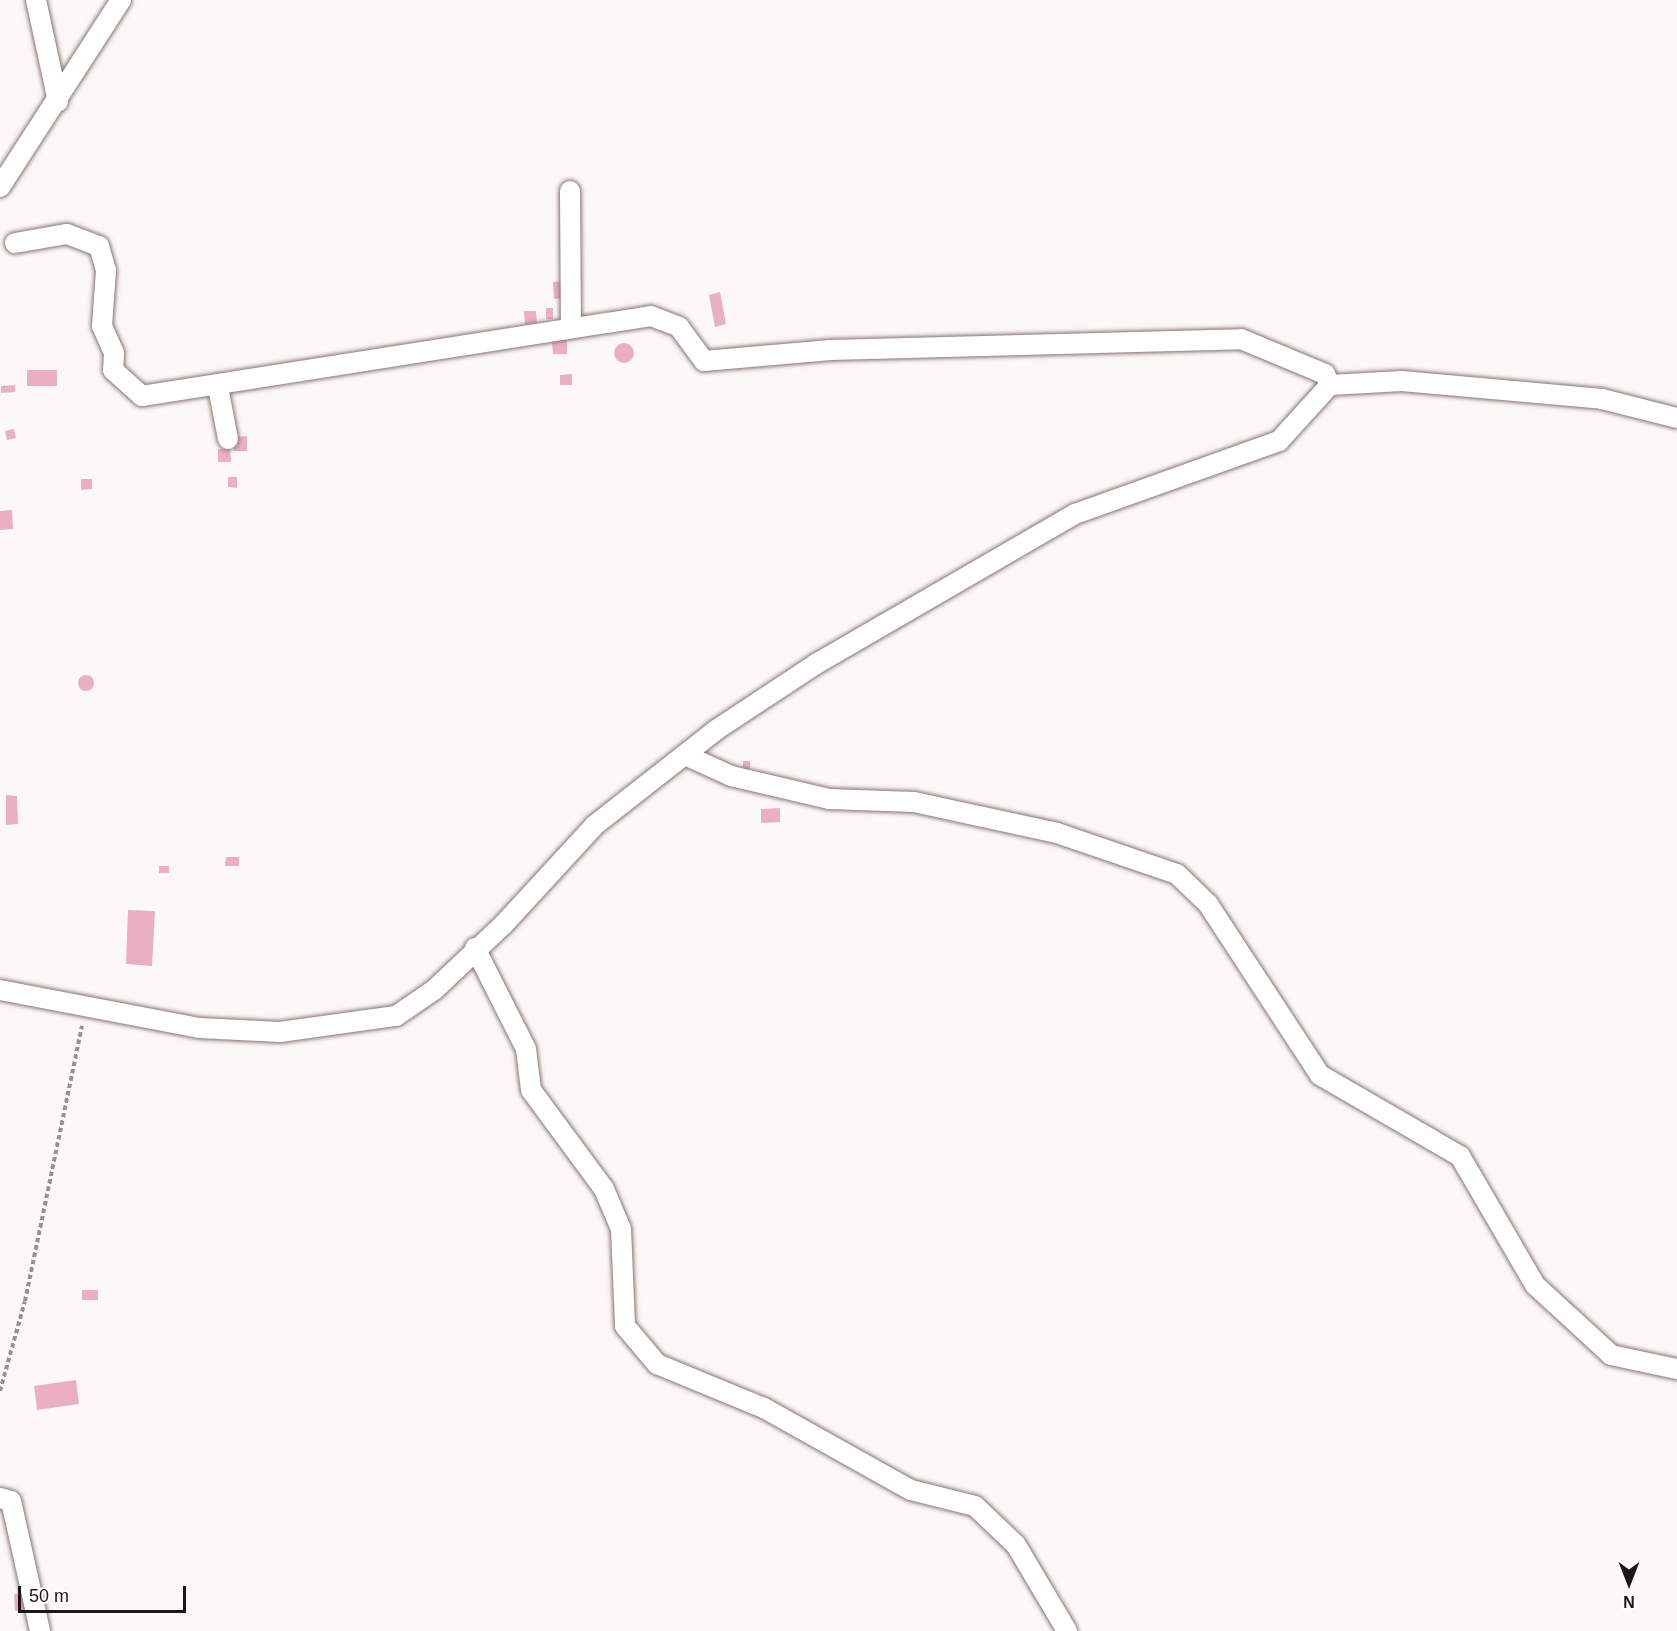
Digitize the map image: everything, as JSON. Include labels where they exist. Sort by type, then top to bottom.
[{"type":"street","points":[[36,0],[58,102]]},
{"type":"street","points":[[0,186],[58,102],[121,0]]},
{"type":"street","points":[[570,190],[572,326]]},
{"type":"street","points":[[15,243],[67,234],[99,246],[106,271],[102,326],[114,352],[113,370],[131,390],[142,396],[218,387],[572,326],[651,316],[679,327],[704,361],[831,350],[1241,339],[1325,374],[1330,385]]},
{"type":"street","points":[[0,990],[85,1010],[199,1028],[280,1032],[342,1026],[396,1016],[434,990],[475,948],[504,924],[595,825],[685,755],[816,664],[1075,514],[1279,441],[1330,385],[1402,381],[1602,399],[1677,418]]},
{"type":"street","points":[[218,387],[228,439]]},
{"type":"street","points":[[685,755],[731,776],[829,799],[914,802],[1058,833],[1177,874],[1208,904],[1320,1075],[1460,1156],[1535,1285],[1611,1355],[1677,1369]]},
{"type":"street","points":[[475,948],[526,1049],[531,1090],[604,1190],[621,1229],[626,1326],[657,1364],[764,1408],[911,1490],[975,1506],[1016,1545],[1067,1631]]},
{"type":"street","points":[[0,1498],[11,1501],[40,1631]]},
{"type":"path","points":[[0,1391],[25,1301],[85,1010]]},
{"type":"building","points":[[564,281],[566,298],[554,299],[553,282]]},
{"type":"building","points":[[720,292],[726,324],[715,327],[709,295]]},
{"type":"building","points":[[546,308],[553,308],[553,319],[546,319]]},
{"type":"building","points":[[524,311],[536,311],[537,323],[525,324]]},
{"type":"building","points":[[552,340],[567,340],[567,354],[553,354]]},
{"type":"building","points":[[624,343],[631,346],[634,353],[631,360],[624,363],[617,360],[614,353],[617,346]]},
{"type":"building","points":[[27,370],[57,370],[57,386],[27,386]]},
{"type":"building","points":[[572,374],[572,385],[560,385],[560,375]]},
{"type":"building","points":[[15,385],[15,392],[1,393],[1,386]]},
{"type":"building","points":[[14,429],[16,438],[7,440],[5,431]]},
{"type":"building","points":[[247,436],[247,451],[234,451],[233,437]]},
{"type":"building","points":[[218,449],[230,449],[231,462],[218,462]]},
{"type":"building","points":[[228,477],[237,477],[237,488],[228,487]]},
{"type":"building","points":[[81,479],[92,479],[92,489],[81,490]]},
{"type":"building","points":[[12,510],[13,529],[0,530],[0,511]]},
{"type":"building","points":[[86,675],[92,677],[94,683],[92,689],[86,691],[80,689],[78,683],[80,677]]},
{"type":"building","points":[[743,761],[750,761],[750,769],[743,769]]},
{"type":"building","points":[[6,795],[17,796],[18,824],[6,825]]},
{"type":"building","points":[[780,808],[780,822],[761,823],[761,809]]},
{"type":"building","points":[[226,857],[239,857],[239,866],[225,866]]},
{"type":"building","points":[[159,866],[169,866],[169,873],[159,873]]},
{"type":"building","points":[[128,910],[155,911],[152,966],[126,964]]},
{"type":"building","points":[[82,1290],[98,1290],[98,1300],[82,1300]]},
{"type":"building","points":[[76,1380],[79,1404],[37,1410],[34,1386]]},
{"type":"building","points":[[26,1593],[28,1610],[15,1611],[14,1594]]}]
